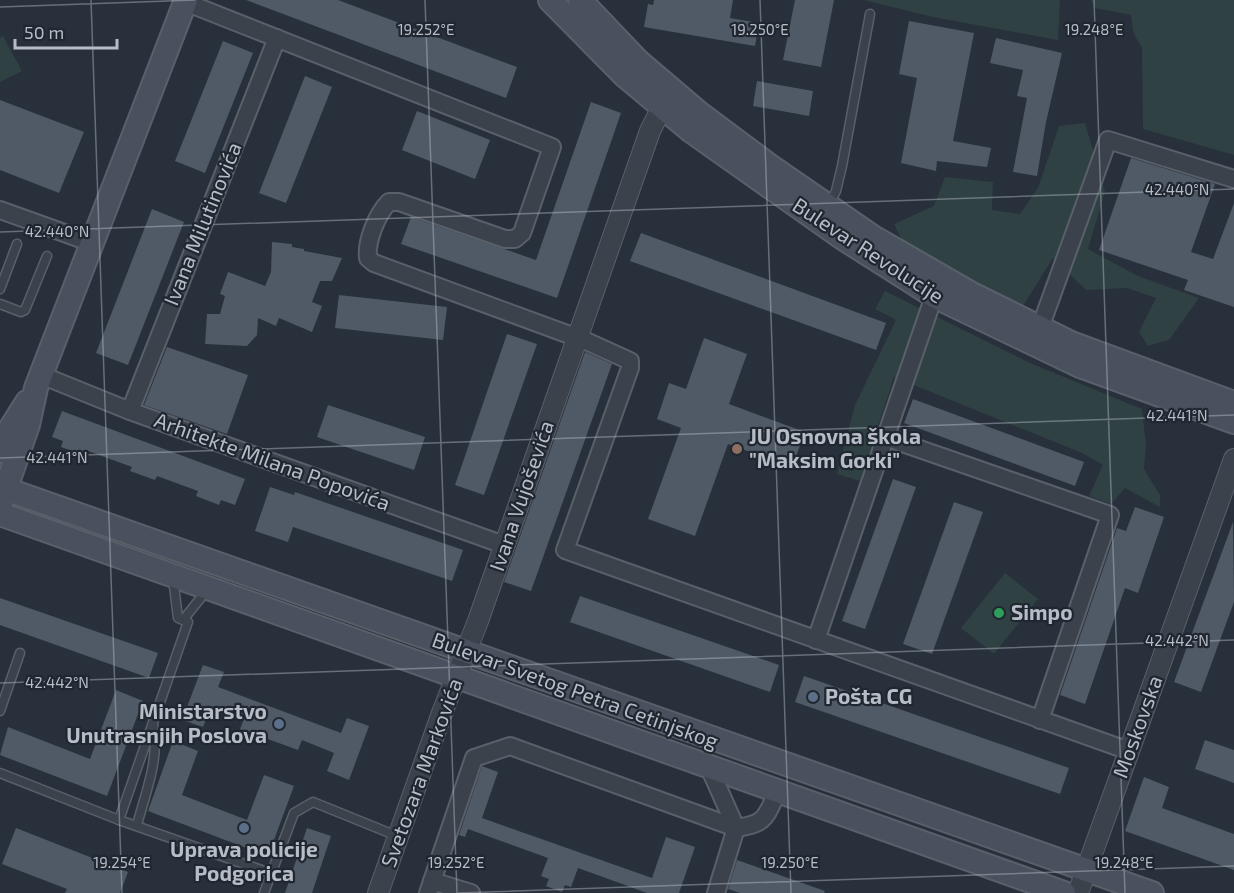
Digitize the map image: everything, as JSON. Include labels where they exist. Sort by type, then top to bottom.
[{"type":"main road","name":"Bulevar Revolucije","points":[[550,0],[625,76],[666,99],[920,265],[1040,328],[1099,355],[1234,403]]},
{"type":"main road","name":"Bulevar Revolucije","points":[[580,0],[666,99],[841,237],[934,296],[1080,366],[1234,423]]},
{"type":"main road","points":[[2,493],[28,425],[38,382],[186,1]]},
{"type":"main road","points":[[0,451],[5,437],[38,382]]},
{"type":"main road","name":"Bulevar Svetog Petra Cetinjskog","points":[[2,493],[1152,893]]},
{"type":"main road","name":"Bulevar Svetog Petra Cetinjskog","points":[[0,514],[1064,893]]},
{"type":"street","points":[[186,1],[552,147],[522,233],[515,239],[505,239],[399,202],[389,202],[382,208],[367,250],[368,258],[374,263],[628,358],[631,364],[565,550],[1129,751]]},
{"type":"street","name":"Ivana Milutinovića","points":[[130,411],[277,38]]},
{"type":"street","name":"Ivana Vujoševića","points":[[466,653],[577,339],[666,99]]},
{"type":"street","points":[[1040,328],[1108,140],[1234,179]]},
{"type":"street","points":[[0,210],[92,243]]},
{"type":"street","points":[[816,640],[934,296]]},
{"type":"street","name":"Arhitekte Milana Popovića","points":[[38,382],[130,411],[504,545]]},
{"type":"street","points":[[885,437],[1110,515],[1040,720]]},
{"type":"street","name":"Moskovska","points":[[1078,893],[1234,459]]},
{"type":"street","name":"Svetozara Markovića","points":[[378,893],[466,653]]},
{"type":"street","name":"Svetozara Markovića","points":[[430,887],[474,758],[510,746],[736,828]]},
{"type":"street","name":"Bulevar Svetog Petra Cetinjskog","points":[[708,765],[736,828]]},
{"type":"street","points":[[716,893],[736,828],[755,826],[762,821],[778,791]]},
{"type":"street","points":[[430,887],[471,893]]},
{"type":"lane","points":[[828,207],[836,191],[842,166],[870,14]]},
{"type":"lane","points":[[0,289],[17,244]]},
{"type":"lane","points":[[0,304],[21,312],[25,310],[47,255]]},
{"type":"lane","points":[[172,574],[180,619]]},
{"type":"lane","points":[[180,619],[209,588]]},
{"type":"lane","points":[[119,820],[188,622],[180,619]]},
{"type":"lane","points":[[0,711],[20,653]]},
{"type":"lane","points":[[137,825],[154,763],[157,743],[153,723]]},
{"type":"lane","points":[[0,773],[119,820],[270,873]]},
{"type":"lane","points":[[264,893],[294,813],[313,802],[398,836]]},
{"type":"shaded area","points":[[864,0],[1060,0],[1058,40],[933,17]]},
{"type":"shaded area","points":[[1091,0],[1234,0],[1234,155],[1143,129],[1142,48],[1133,32],[1131,15],[1095,8]]},
{"type":"shaded area","points":[[3,36],[22,71],[0,82],[0,38]]},
{"type":"shaded area","points":[[1085,123],[1105,192],[1088,249],[1138,276],[1199,298],[1169,340],[1148,346],[1139,332],[1156,298],[1127,288],[1086,290],[1053,258],[1023,306],[904,245],[894,224],[934,206],[945,177],[993,182],[992,210],[1020,214],[1038,188],[1059,126]]},
{"type":"shaded area","points":[[885,291],[1030,363],[1142,409],[1146,445],[1144,469],[1160,495],[1160,507],[1125,488],[1111,504],[1089,496],[1103,465],[1082,453],[894,377],[860,481],[837,474],[855,405],[896,320],[875,309]]},
{"type":"shaded area","name":"Simpo","points":[[1005,573],[1038,599],[994,654],[961,628]]},
{"type":"building","points":[[246,0],[338,0],[517,67],[506,98]]},
{"type":"building","points":[[654,0],[733,0],[730,18],[759,23],[755,46],[644,27],[648,4],[653,5]]},
{"type":"building","points":[[795,0],[834,0],[821,67],[783,60]]},
{"type":"building","points":[[909,21],[974,33],[953,141],[991,148],[987,167],[937,161],[936,171],[901,163],[917,78],[899,74]]},
{"type":"building","points":[[996,38],[1062,53],[1046,122],[1037,176],[1013,172],[1027,98],[1017,96],[1023,70],[990,63]]},
{"type":"building","points":[[223,41],[253,53],[205,173],[175,161]]},
{"type":"building","points":[[305,76],[332,87],[286,203],[259,193]]},
{"type":"building","points":[[757,81],[813,91],[809,116],[753,106]]},
{"type":"building","points":[[0,100],[84,132],[59,193],[0,170]]},
{"type":"building","points":[[591,102],[621,113],[557,298],[401,244],[411,217],[536,260]]},
{"type":"building","points":[[417,111],[490,140],[475,179],[402,150]]},
{"type":"building","points":[[1131,158],[1215,184],[1191,252],[1213,259],[1234,203],[1234,307],[1184,290],[1188,280],[1099,250]]},
{"type":"building","points":[[152,209],[184,222],[128,365],[96,353]]},
{"type":"building","points":[[641,233],[886,323],[876,350],[630,261]]},
{"type":"building","points":[[272,242],[292,244],[292,247],[304,249],[304,251],[342,258],[332,281],[320,281],[312,302],[322,306],[312,332],[279,318],[276,326],[258,318],[257,335],[247,346],[205,344],[207,314],[220,314],[225,296],[220,294],[228,272],[265,286],[271,272]]},
{"type":"building","points":[[339,295],[447,307],[443,340],[335,328]]},
{"type":"building","points":[[507,334],[537,344],[484,495],[455,485]]},
{"type":"building","points":[[704,338],[747,354],[729,404],[805,432],[792,467],[728,444],[695,536],[648,519],[681,428],[657,419],[669,383],[686,389]]},
{"type":"building","points":[[167,347],[248,375],[227,434],[144,405]]},
{"type":"building","points":[[585,352],[612,364],[531,591],[504,582]]},
{"type":"building","points":[[913,399],[1084,462],[1075,486],[904,423]]},
{"type":"building","points":[[328,405],[425,437],[414,470],[317,437]]},
{"type":"building","points":[[62,411],[245,479],[235,505],[221,500],[219,505],[196,496],[198,491],[157,476],[155,480],[130,471],[132,467],[88,451],[86,456],[61,447],[63,441],[52,437]]},
{"type":"building","points":[[893,479],[916,487],[865,629],[842,621]]},
{"type":"building","points":[[270,487],[294,495],[295,492],[463,550],[452,581],[293,527],[288,542],[255,531]]},
{"type":"building","points":[[954,502],[983,512],[932,654],[903,644]]},
{"type":"building","points":[[1135,507],[1164,517],[1138,593],[1125,588],[1085,704],[1060,695],[1117,528],[1126,531]]},
{"type":"building","points":[[1233,522],[1234,602],[1201,692],[1174,682]]},
{"type":"building","points":[[580,596],[779,665],[770,692],[570,622]]},
{"type":"building","points":[[0,598],[158,653],[149,678],[0,625]]},
{"type":"building","points":[[203,665],[224,672],[218,687],[341,733],[347,718],[369,726],[349,780],[327,771],[334,753],[302,740],[298,750],[240,729],[244,719],[211,707],[203,727],[182,720]]},
{"type":"building","points":[[804,676],[1069,768],[1060,794],[795,702]]},
{"type":"building","points":[[116,690],[143,701],[107,796],[0,755],[8,727],[90,759]]},
{"type":"building","points":[[1205,740],[1234,750],[1234,783],[1195,769]]},
{"type":"building","points":[[173,741],[198,751],[182,795],[247,820],[264,775],[294,786],[268,856],[148,811]]},
{"type":"building","points":[[482,766],[498,772],[482,818],[652,878],[666,837],[695,847],[679,893],[647,893],[578,868],[571,887],[565,885],[562,892],[546,886],[549,879],[541,876],[548,858],[468,829],[465,837],[459,835]]},
{"type":"building","points":[[1144,777],[1169,787],[1162,808],[1234,834],[1234,870],[1125,831]]},
{"type":"building","points":[[16,828],[128,872],[120,893],[65,893],[67,889],[2,864]]},
{"type":"building","points":[[307,828],[331,836],[312,893],[285,893]]},
{"type":"building","points":[[737,860],[825,891],[824,893],[740,893],[728,889]]},
{"type":"place","name":"JU Osnovna škola \"Maksim Gorki\"","points":[[737,449]]},
{"type":"place","name":"Simpo","points":[[999,613]]},
{"type":"place","name":"Pošta CG","points":[[813,697]]},
{"type":"place","name":"Ministarstvo Unutrasnjih Poslova","points":[[279,724]]},
{"type":"place","name":"Uprava policije Podgorica","points":[[244,828]]}]
